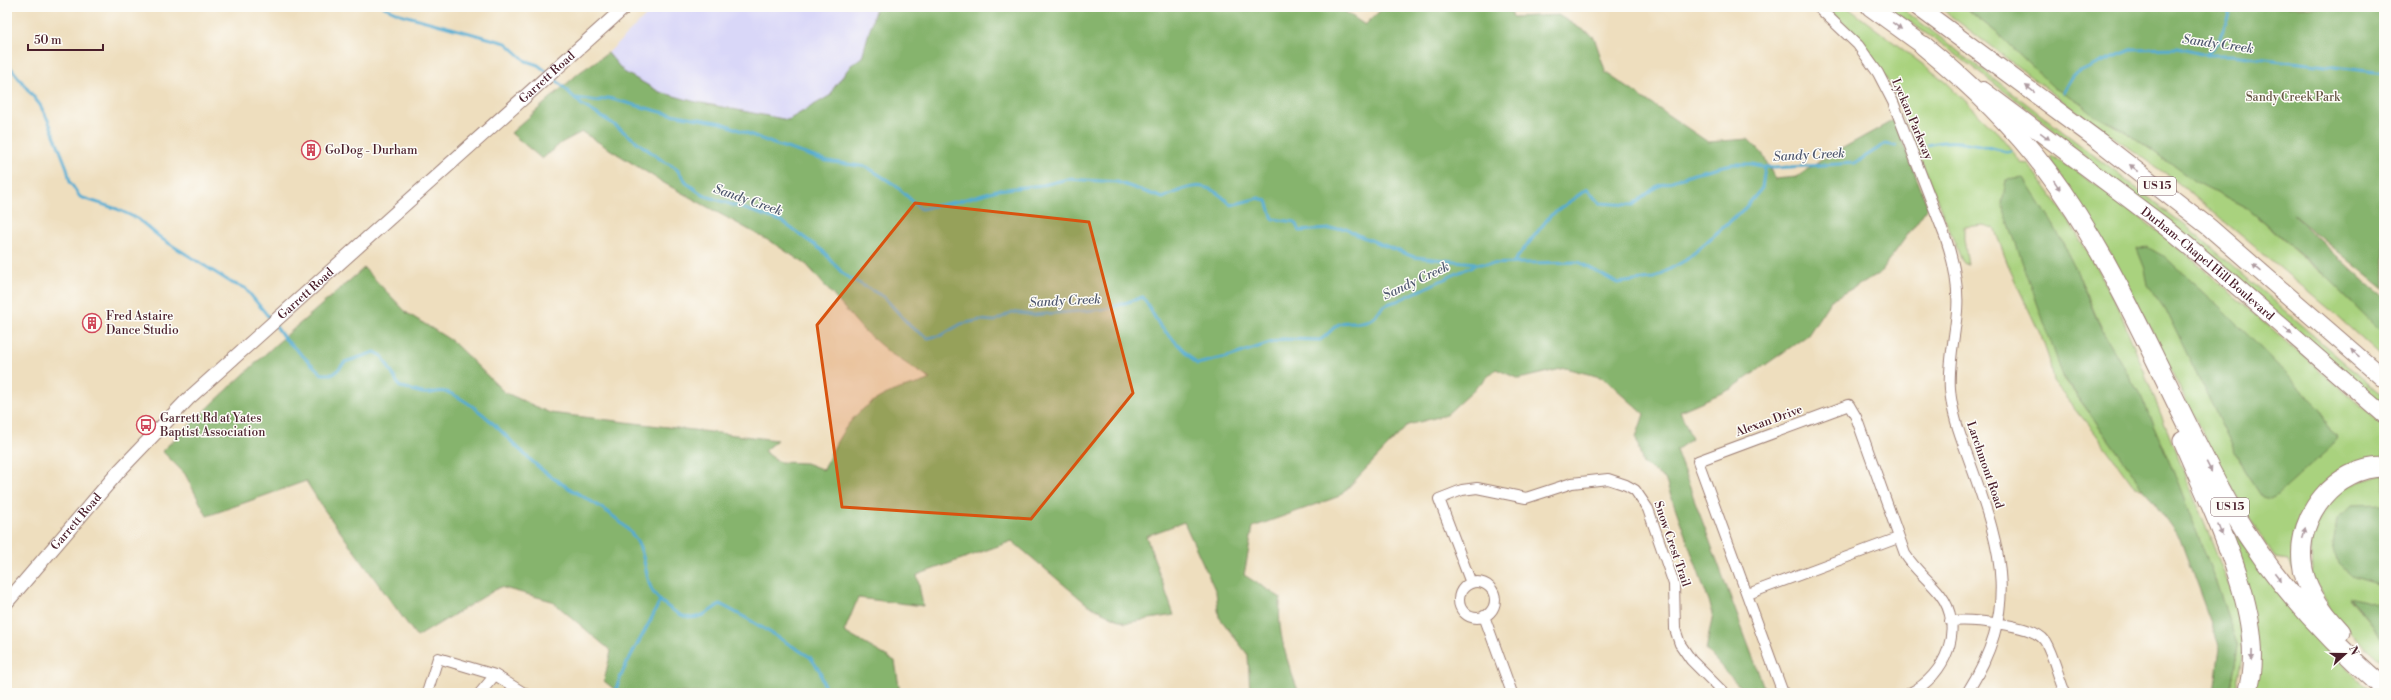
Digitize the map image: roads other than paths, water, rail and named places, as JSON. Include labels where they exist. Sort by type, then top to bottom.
[{"type":"highway","name":"Durham-Chapel Hill Boulevard","points":[[1870,7],[1924,46]]},
{"type":"highway","name":"US 15","points":[[1918,7],[2094,137],[2209,228],[2384,379]]},
{"type":"highway","name":"US 15","points":[[1924,46],[1974,90],[2037,158],[2080,220],[2122,295],[2216,480],[2254,544],[2298,603],[2329,638],[2384,688]]},
{"type":"highway","points":[[2122,295],[2222,535],[2242,590],[2250,620],[2252,639],[2251,672],[2247,693]]},
{"type":"highway","points":[[2384,467],[2359,472],[2330,488],[2313,510],[2307,522],[2302,549],[2302,562],[2305,576],[2316,601],[2350,641],[2384,671]]},
{"type":"main road","name":"Durham-Chapel Hill Boulevard","points":[[1924,46],[2164,226],[2228,279],[2384,415]]},
{"type":"street","name":"Garrett Road","points":[[7,602],[145,443],[188,398],[626,7]]},
{"type":"street","name":"Lyckan Parkway","points":[[1818,7],[1858,45],[1878,73],[1893,102],[1946,239]]},
{"type":"street","name":"Larchmont Road","points":[[1946,239],[1954,263],[1957,288],[1957,310],[1950,366],[1950,390],[1957,426],[1991,520],[1997,543],[2002,582],[1998,625],[1988,654],[1968,693]]},
{"type":"street","name":"Alexan Drive","points":[[1783,693],[1698,461],[1849,406],[1856,417],[1898,538],[1911,565],[1940,594],[1950,621],[1949,646],[1943,662],[1934,676],[1922,687],[1910,693]]},
{"type":"street","name":"Snow Crest Trail","points":[[1471,583],[1439,498],[1462,490],[1477,488],[1526,498],[1585,481],[1608,479],[1626,484],[1643,499],[1658,534],[1674,584],[1675,629],[1680,644],[1691,660],[1724,693]]},
{"type":"street","points":[[1748,594],[1898,538]]},
{"type":"street","points":[[1471,583],[1483,583],[1492,591],[1494,602],[1493,608],[1484,616],[1473,617],[1468,615],[1460,606],[1459,601],[1462,590],[1471,583]]},
{"type":"street","points":[[1484,616],[1512,693]]},
{"type":"street","points":[[1950,621],[1974,620],[2027,629],[2044,640],[2065,693]]},
{"type":"street","points":[[428,693],[438,658],[495,675],[524,693]]},
{"type":"street","points":[[480,693],[495,675]]},
{"type":"waterway","name":"Sandy Creek","points":[[384,7],[400,14],[506,43],[526,61],[538,65],[547,72]]},
{"type":"waterway","points":[[2206,55],[2215,45],[2222,32],[2231,7]]},
{"type":"waterway","name":"Sandy Creek","points":[[2063,92],[2072,76],[2101,62],[2134,49],[2177,48],[2206,55],[2232,55],[2384,73]]},
{"type":"waterway","points":[[7,63],[40,105],[49,122],[67,168],[70,182],[80,197],[117,209],[138,219],[162,239],[232,283],[245,288],[272,321]]},
{"type":"waterway","name":"Sandy Creek","points":[[553,77],[582,105],[612,123],[664,162],[675,167],[688,184],[703,195],[781,221],[823,251],[844,275],[884,297],[911,327],[928,338],[942,335],[961,324],[980,320],[995,321],[1012,312],[1032,315],[1107,309],[1143,297],[1160,326],[1197,364],[1231,356],[1282,339],[1320,340],[1339,324],[1347,322],[1364,322],[1376,315],[1387,304],[1397,301],[1477,264],[1579,262],[1617,283],[1652,279],[1686,260],[1745,208],[1762,188],[1765,167]]},
{"type":"waterway","points":[[575,98],[597,101],[608,98],[665,113],[722,123],[774,144],[827,161],[867,167],[895,185],[921,209],[959,201],[997,190],[1043,185],[1068,179],[1117,182],[1163,198],[1183,189],[1199,186],[1214,191],[1231,205],[1259,198],[1267,201],[1273,219],[1295,222],[1299,231],[1346,228],[1355,234],[1414,257],[1475,263]]},
{"type":"waterway","name":"Sandy Creek","points":[[1928,145],[1957,142],[2006,152],[2011,151]]},
{"type":"waterway","name":"Sandy Creek","points":[[1513,263],[1550,216],[1587,189],[1599,203],[1633,205],[1656,187],[1694,173],[1732,164],[1751,164],[1773,168],[1855,163],[1885,144],[1896,146]]},
{"type":"waterway","points":[[275,325],[284,338],[322,374],[334,374],[345,362],[375,352],[382,356],[400,387],[423,393],[447,392],[478,410],[545,472],[604,510],[626,527],[639,544],[652,590],[665,604],[681,615],[691,618],[702,616],[720,604],[748,619],[810,657],[820,671],[826,693]]},
{"type":"waterway","points":[[615,693],[624,668],[649,624],[660,600]]},
{"type":"place","name":"GoDog - Durham","points":[[311,150]]},
{"type":"place","name":"Fred Astaire Dance Studio","points":[[92,323]]},
{"type":"place","name":"Garrett Rd at Yates Baptist Association","points":[[146,425]]},
{"type":"park label","name":"Sandy Creek Park","points":[[2293,97]]}]
